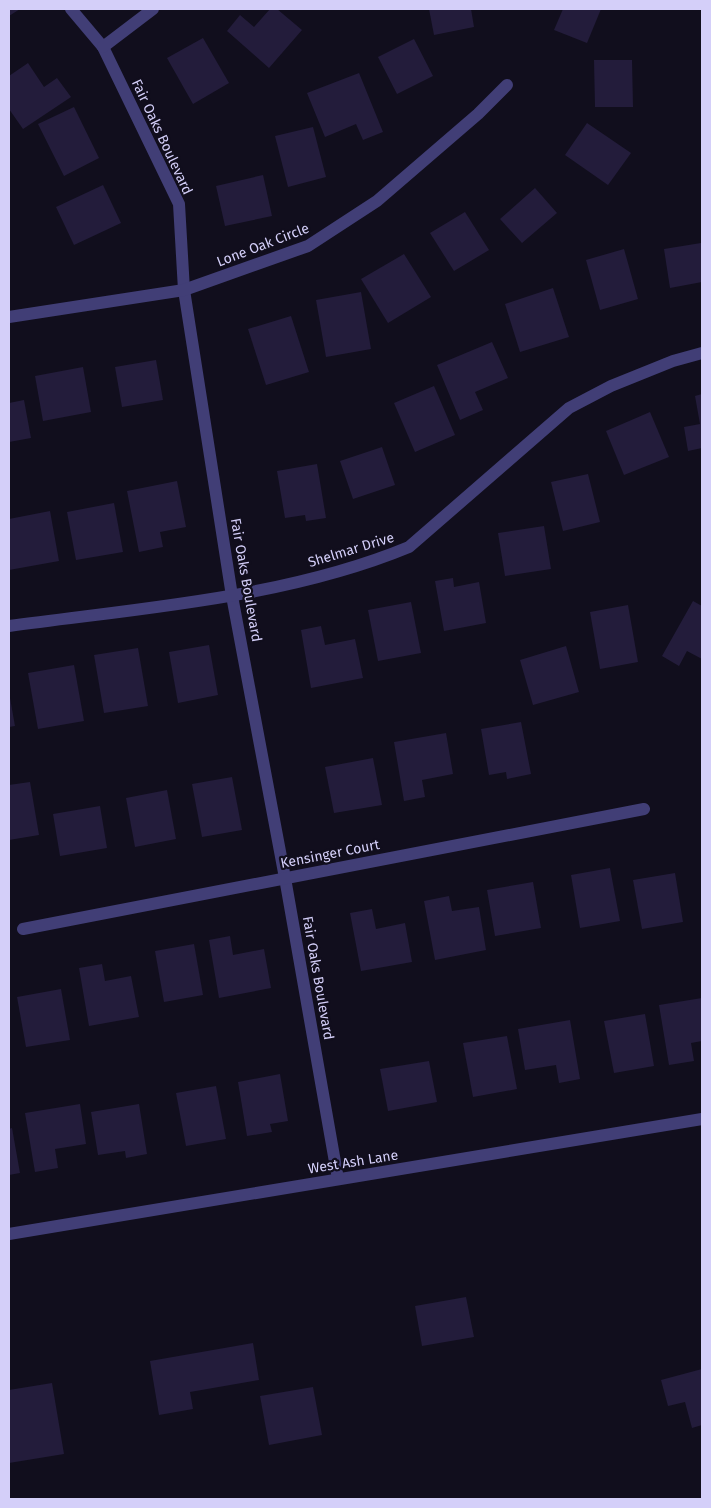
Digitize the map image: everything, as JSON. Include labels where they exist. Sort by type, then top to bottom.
[{"type":"street","name":"Fair Oaks Boulevard","points":[[70,9],[103,47],[179,204],[184,290],[232,596],[285,878],[338,1179]]},
{"type":"street","points":[[103,47],[153,9]]},
{"type":"street","name":"Lone Oak Circle","points":[[9,317],[184,290],[308,246],[377,201],[478,114],[507,86]]},
{"type":"street","name":"Shelmar Drive","points":[[9,626],[232,596],[313,578],[379,559],[409,547],[569,408],[611,386],[673,361],[702,353]]},
{"type":"street","name":"Kensinger Court","points":[[22,929],[644,808]]},
{"type":"street","name":"West Ash Lane","points":[[9,1234],[702,1119]]},
{"type":"building","points":[[9,9],[20,9],[9,16]]},
{"type":"building","points":[[270,9],[277,9],[302,30],[269,68],[227,31],[240,15],[254,27]]},
{"type":"building","points":[[429,9],[471,9],[474,27],[434,35]]},
{"type":"building","points":[[563,9],[601,9],[587,43],[554,30]]},
{"type":"building","points":[[203,38],[229,83],[193,104],[167,58]]},
{"type":"building","points":[[414,39],[433,76],[397,94],[378,57]]},
{"type":"building","points":[[594,60],[632,60],[633,107],[595,107]]},
{"type":"building","points":[[28,63],[44,87],[57,78],[71,97],[23,129],[9,109],[9,76]]},
{"type":"building","points":[[359,73],[383,132],[363,140],[356,124],[325,137],[307,93]]},
{"type":"building","points":[[74,107],[99,158],[64,176],[38,124]]},
{"type":"building","points":[[587,123],[631,153],[608,185],[565,155]]},
{"type":"building","points":[[313,127],[326,177],[288,187],[275,136]]},
{"type":"building","points":[[263,175],[272,216],[225,226],[216,186]]},
{"type":"building","points":[[103,185],[121,223],[74,245],[56,207]]},
{"type":"building","points":[[535,188],[557,213],[522,243],[500,219]]},
{"type":"building","points":[[465,212],[489,250],[454,271],[430,233]]},
{"type":"building","points":[[701,243],[702,282],[670,288],[664,249]]},
{"type":"building","points":[[624,249],[638,299],[600,310],[586,260]]},
{"type":"building","points":[[404,254],[431,297],[388,323],[361,279]]},
{"type":"building","points":[[553,288],[569,337],[520,352],[505,304]]},
{"type":"building","points":[[361,292],[371,349],[326,357],[316,300]]},
{"type":"building","points":[[291,316],[309,372],[266,385],[248,329]]},
{"type":"building","points":[[492,342],[508,378],[475,392],[483,410],[460,420],[437,365]]},
{"type":"building","points":[[156,360],[163,400],[122,407],[115,367]]},
{"type":"building","points":[[83,367],[91,412],[43,421],[35,376]]},
{"type":"building","points":[[434,386],[455,435],[415,452],[394,403]]},
{"type":"building","points":[[702,394],[702,448],[688,451],[684,427],[700,424],[695,396]]},
{"type":"building","points":[[24,400],[31,438],[9,442],[9,403]]},
{"type":"building","points":[[650,412],[669,457],[624,475],[606,431]]},
{"type":"building","points":[[382,447],[395,485],[353,499],[340,461]]},
{"type":"building","points":[[317,464],[326,518],[306,521],[305,515],[285,518],[277,471]]},
{"type":"building","points":[[588,474],[600,522],[563,531],[551,482]]},
{"type":"building","points":[[177,481],[186,527],[160,532],[163,547],[139,552],[127,491]]},
{"type":"building","points":[[114,503],[123,552],[76,560],[67,512]]},
{"type":"building","points":[[50,511],[59,561],[9,570],[9,519]]},
{"type":"building","points":[[544,526],[551,569],[505,576],[498,533]]},
{"type":"building","points":[[453,578],[454,587],[479,582],[486,623],[444,631],[435,581]]},
{"type":"building","points":[[693,601],[702,606],[702,659],[687,651],[679,666],[662,656]]},
{"type":"building","points":[[411,602],[421,653],[378,661],[368,610]]},
{"type":"building","points":[[628,605],[638,662],[600,669],[590,612]]},
{"type":"building","points":[[321,626],[325,645],[355,639],[363,678],[311,688],[301,630]]},
{"type":"building","points":[[209,645],[218,695],[178,703],[169,652]]},
{"type":"building","points":[[566,646],[579,692],[533,705],[520,660]]},
{"type":"building","points":[[138,648],[148,706],[104,713],[94,655]]},
{"type":"building","points":[[74,665],[84,721],[38,729],[28,673]]},
{"type":"building","points":[[9,699],[15,726],[9,727]]},
{"type":"building","points":[[521,722],[531,774],[507,779],[506,772],[489,775],[481,729]]},
{"type":"building","points":[[446,733],[453,774],[422,780],[425,797],[404,801],[394,742]]},
{"type":"building","points":[[373,758],[382,805],[334,813],[325,767]]},
{"type":"building","points":[[232,777],[242,830],[202,837],[192,784]]},
{"type":"building","points":[[30,782],[39,835],[9,840],[9,785]]},
{"type":"building","points":[[167,790],[176,839],[135,847],[126,798]]},
{"type":"building","points":[[100,806],[107,848],[60,856],[53,814]]},
{"type":"building","points":[[610,868],[620,921],[580,928],[571,875]]},
{"type":"building","points":[[675,873],[683,922],[642,929],[633,880]]},
{"type":"building","points":[[533,882],[541,928],[495,936],[487,890]]},
{"type":"building","points":[[449,896],[452,911],[479,907],[486,950],[435,960],[424,901]]},
{"type":"building","points":[[372,909],[376,929],[405,923],[412,962],[361,971],[350,913]]},
{"type":"building","points":[[230,936],[233,955],[264,949],[271,988],[219,998],[209,940]]},
{"type":"building","points":[[194,944],[203,995],[164,1002],[155,951]]},
{"type":"building","points":[[102,964],[105,981],[131,976],[139,1017],[89,1026],[79,968]]},
{"type":"building","points":[[61,989],[70,1040],[26,1047],[17,997]]},
{"type":"building","points":[[702,998],[702,1041],[691,1043],[694,1061],[669,1065],[659,1005]]},
{"type":"building","points":[[645,1014],[654,1066],[614,1073],[604,1021]]},
{"type":"building","points":[[570,1020],[580,1079],[559,1083],[556,1065],[525,1070],[518,1029]]},
{"type":"building","points":[[507,1036],[517,1089],[473,1097],[463,1043]]},
{"type":"building","points":[[429,1061],[437,1102],[388,1111],[380,1069]]},
{"type":"building","points":[[280,1074],[288,1121],[270,1124],[272,1132],[247,1136],[238,1082]]},
{"type":"building","points":[[216,1086],[226,1139],[186,1146],[176,1093]]},
{"type":"building","points":[[80,1104],[86,1144],[55,1149],[58,1168],[35,1172],[25,1113]]},
{"type":"building","points":[[139,1104],[147,1154],[126,1158],[125,1151],[98,1155],[91,1112]]},
{"type":"building","points":[[12,1128],[20,1173],[9,1175],[9,1129]]},
{"type":"building","points":[[466,1297],[474,1337],[422,1346],[415,1306]]},
{"type":"building","points":[[253,1343],[259,1380],[190,1392],[193,1409],[159,1415],[150,1361]]},
{"type":"building","points":[[702,1369],[702,1425],[692,1428],[685,1402],[668,1406],[661,1380]]},
{"type":"building","points":[[52,1383],[64,1454],[9,1463],[9,1390]]},
{"type":"building","points":[[313,1387],[322,1435],[269,1445],[260,1396]]}]
